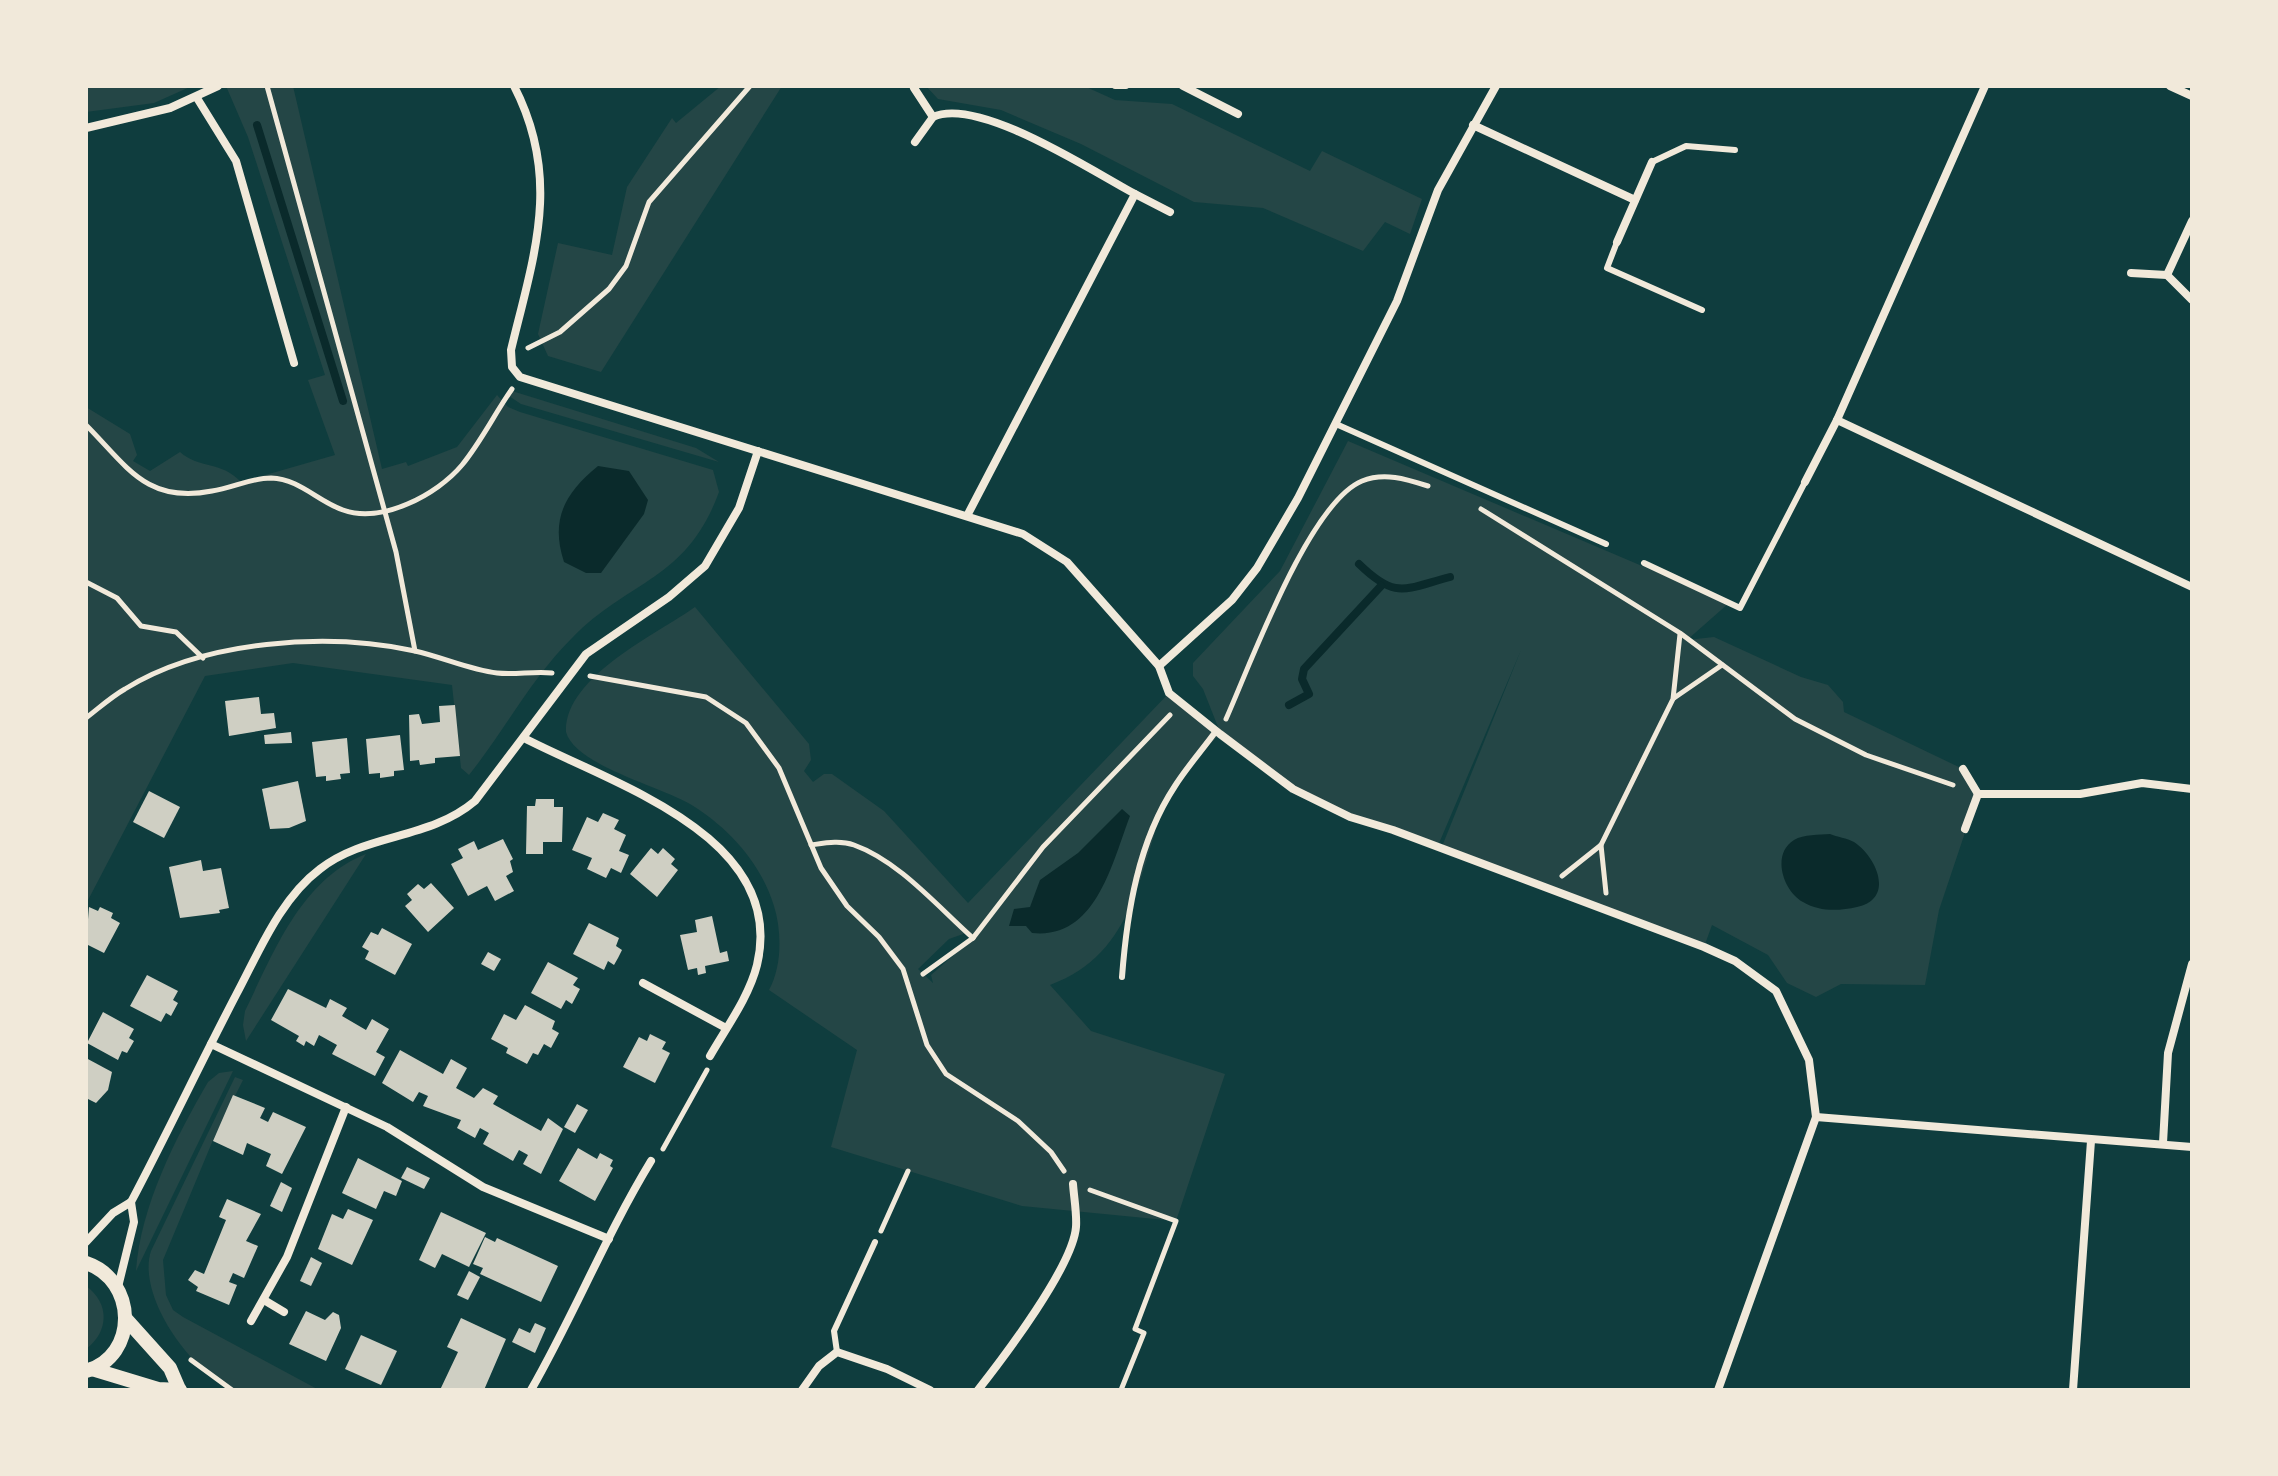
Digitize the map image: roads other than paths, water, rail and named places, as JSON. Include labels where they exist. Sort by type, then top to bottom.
[{"type":"street","points":[[86,128],[170,108],[218,86]]},
{"type":"street","points":[[514,86],[532,124],[540,154],[542,212],[511,356],[520,377],[968,514],[1023,534],[1067,562],[1159,666],[1169,693],[1293,789],[1350,817],[1608,910],[1735,961],[1776,991],[1809,1060],[1816,1117],[1718,1390]]},
{"type":"street","points":[[1183,86],[1196,89],[1238,114]]},
{"type":"street","points":[[1159,666],[1232,600],[1257,568],[1298,498],[1397,301],[1438,190],[1496,86]]},
{"type":"street","points":[[1805,482],[1837,420],[1985,86]]},
{"type":"street","points":[[2170,86],[2192,96]]},
{"type":"street","points":[[914,88],[933,117]]},
{"type":"street","points":[[197,98],[236,161],[294,363]]},
{"type":"street","points":[[915,142],[933,117],[952,112],[990,119],[1170,212]]},
{"type":"street","points":[[1473,125],[1635,200]]},
{"type":"street","points":[[1617,242],[1652,162]]},
{"type":"street","points":[[968,514],[1135,194]]},
{"type":"street","points":[[2167,275],[2192,221]]},
{"type":"street","points":[[2131,273],[2167,275],[2192,300]]},
{"type":"street","points":[[1837,420],[2192,587]]},
{"type":"street","points":[[86,1242],[113,1213],[131,1202],[279,917],[313,874],[342,854],[423,831],[461,812],[485,790],[586,654],[669,597],[705,566],[735,517],[758,451]]},
{"type":"street","points":[[524,738],[678,814],[711,839],[741,874],[756,912],[760,948],[752,981],[710,1056]]},
{"type":"street","points":[[1963,769],[1978,794]]},
{"type":"street","points":[[1978,794],[2012,791],[2080,794],[2142,783],[2192,789]]},
{"type":"street","points":[[1965,829],[1978,794]]},
{"type":"street","points":[[2163,1143],[2168,1053],[2192,964]]},
{"type":"street","points":[[643,983],[726,1028]]},
{"type":"street","points":[[211,1044],[403,1136],[483,1187],[609,1239]]},
{"type":"street","points":[[251,1321],[287,1257],[346,1107]]},
{"type":"street","points":[[1816,1117],[2192,1147]]},
{"type":"street","points":[[2073,1390],[2091,1141]]},
{"type":"street","points":[[531,1390],[564,1334],[609,1239],[651,1161]]},
{"type":"street","points":[[978,1390],[1046,1296],[1062,1263],[1077,1230],[1073,1184]]},
{"type":"street","points":[[118,1289],[134,1222],[131,1202]]},
{"type":"street","points":[[86,1263],[102,1271],[118,1289],[126,1319],[170,1368],[180,1390],[158,1389],[89,1370]]},
{"type":"street","points":[[264,1300],[284,1312]]},
{"type":"street","points":[[89,1370],[116,1349],[126,1319]]},
{"type":"street","points":[[802,1390],[819,1366],[837,1352],[887,1369],[930,1390]]},
{"type":"lane","points":[[1115,86],[1126,86]]},
{"type":"lane","points":[[1652,162],[1686,146],[1735,150]]},
{"type":"lane","points":[[1617,242],[1607,268],[1702,310]]},
{"type":"lane","points":[[1336,424],[1606,544]]},
{"type":"lane","points":[[1644,563],[1740,608],[1805,482]]},
{"type":"lane","points":[[1122,977],[1133,887],[1154,830],[1174,788],[1218,733]]},
{"type":"lane","points":[[837,1352],[834,1331],[875,1242]]},
{"type":"waterway","points":[[257,125],[343,401]]},
{"type":"waterway","points":[[1359,564],[1382,583],[1392,587],[1411,588],[1450,577]]},
{"type":"waterway","points":[[1289,705],[1309,694],[1302,679],[1304,669],[1381,586]]}]
